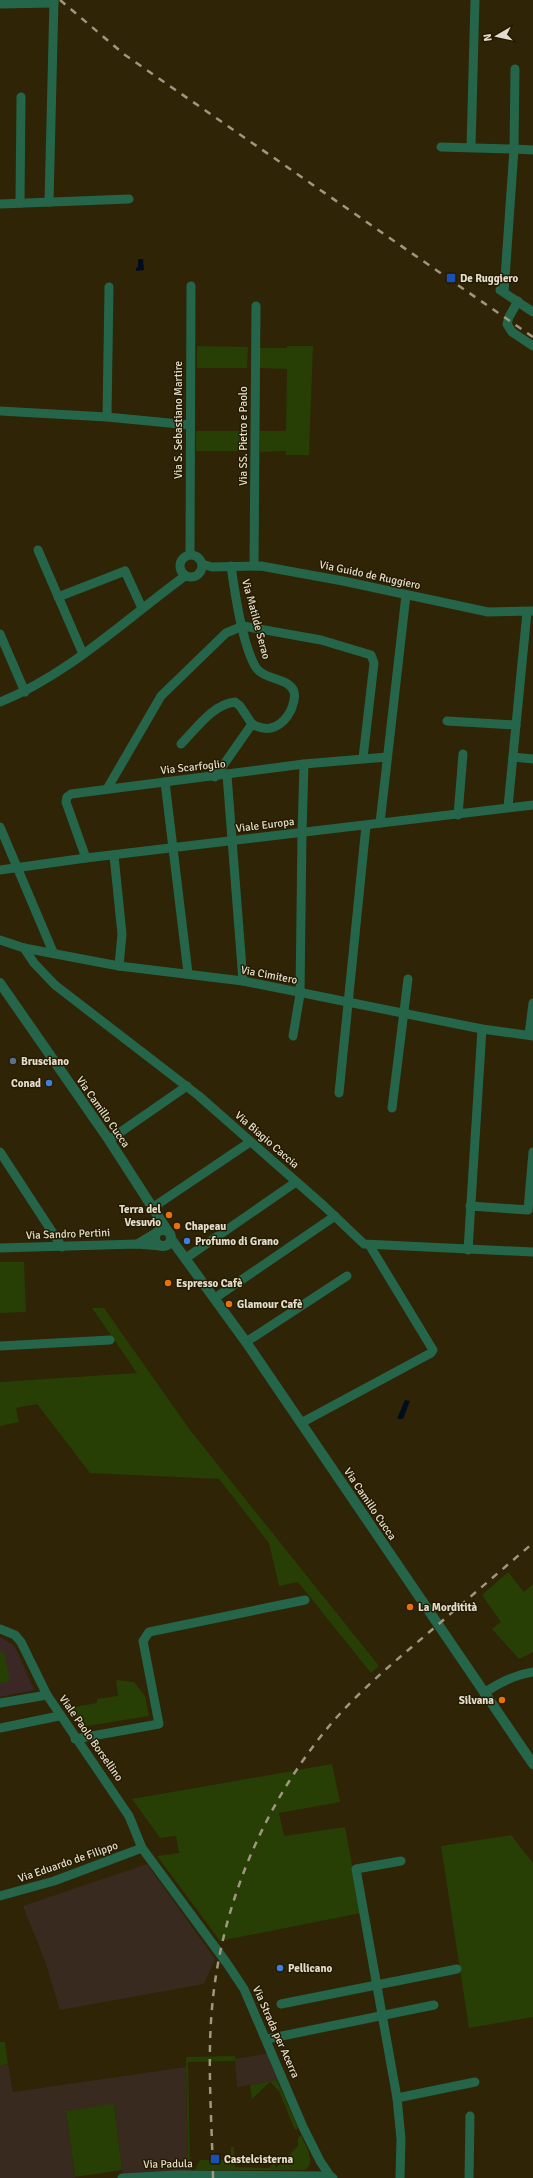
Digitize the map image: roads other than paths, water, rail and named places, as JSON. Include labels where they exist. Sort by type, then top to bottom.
[{"type":"street","points":[[471,148],[475,0]]},
{"type":"street","points":[[0,4],[54,2],[50,202]]},
{"type":"street","points":[[515,69],[514,149],[502,291],[533,312]]},
{"type":"street","points":[[20,203],[21,97]]},
{"type":"street","points":[[441,146],[533,150]]},
{"type":"street","points":[[0,204],[128,200]]},
{"type":"street","name":"Via S. Sebastiano Martire","points":[[190,554],[191,286]]},
{"type":"street","points":[[107,417],[109,287]]},
{"type":"street","points":[[518,301],[509,317],[507,324],[512,332],[533,346]]},
{"type":"street","name":"Via SS. Pietro e Paolo","points":[[254,566],[256,306]]},
{"type":"street","points":[[0,411],[107,417],[190,425]]},
{"type":"street","points":[[38,550],[83,654]]},
{"type":"street","points":[[0,702],[25,692],[83,654],[185,576],[195,576],[201,572],[202,564],[197,556],[190,554],[183,557],[179,563],[180,571],[185,576]]},
{"type":"street","name":"Via Guido de Ruggiero","points":[[202,564],[212,567],[254,566],[329,578],[481,611],[530,611]]},
{"type":"street","name":"Via Matilde Serao","points":[[231,566],[243,626],[256,667],[268,677],[289,685],[294,691],[295,699],[286,720],[280,725],[267,729],[252,724]]},
{"type":"street","points":[[58,597],[125,571],[142,608]]},
{"type":"street","points":[[380,824],[406,595]]},
{"type":"street","points":[[508,807],[530,611]]},
{"type":"street","points":[[107,790],[161,696],[226,633],[243,626],[321,640],[370,655],[374,663],[363,758]]},
{"type":"street","points":[[0,634],[25,692]]},
{"type":"street","points":[[181,744],[218,708],[235,702],[240,706],[252,724],[215,777]]},
{"type":"street","points":[[447,721],[516,725]]},
{"type":"street","points":[[458,815],[463,754]]},
{"type":"street","name":"Via Scarfoglio","points":[[86,858],[66,802],[67,797],[71,794],[227,776],[304,764],[387,757]]},
{"type":"street","points":[[513,757],[533,759]]},
{"type":"street","points":[[293,1036],[300,994],[304,764]]},
{"type":"street","points":[[227,776],[243,982]]},
{"type":"street","points":[[165,782],[188,973]]},
{"type":"street","name":"Viale Europa","points":[[0,870],[86,858],[114,856],[458,815],[508,807],[533,806]]},
{"type":"street","points":[[339,1093],[366,826]]},
{"type":"street","points":[[0,827],[53,952]]},
{"type":"street","points":[[114,856],[122,934],[119,966]]},
{"type":"street","name":"Via Cimitero","points":[[0,940],[24,948],[53,952],[119,966],[188,973],[243,982],[348,1004],[403,1013],[482,1029],[531,1035]]},
{"type":"street","name":"Via Biagio Caccia","points":[[24,948],[34,963],[74,1000],[187,1086],[335,1216],[364,1244],[370,1246]]},
{"type":"street","points":[[392,1108],[408,978]]},
{"type":"street","name":"Via Camillo Cucca","points":[[0,983],[109,1140],[155,1213],[163,1237],[186,1258],[246,1342],[533,1764]]},
{"type":"street","points":[[531,1035],[533,1003]]},
{"type":"street","points":[[468,1250],[482,1029]]},
{"type":"street","points":[[109,1140],[187,1086]]},
{"type":"street","points":[[155,1213],[246,1144]]},
{"type":"street","points":[[0,1152],[62,1247]]},
{"type":"street","points":[[470,1206],[528,1210],[533,1152]]},
{"type":"street","points":[[186,1258],[296,1182]]},
{"type":"street","points":[[215,1298],[335,1216]]},
{"type":"street","name":"Via Sandro Pertini","points":[[137,1244],[163,1237]]},
{"type":"street","name":"Via Sandro Pertini","points":[[0,1248],[137,1244],[163,1237]]},
{"type":"street","points":[[370,1246],[533,1252]]},
{"type":"street","points":[[301,1423],[431,1353],[433,1350],[370,1246]]},
{"type":"street","points":[[246,1342],[347,1276]]},
{"type":"street","points":[[0,1346],[110,1340]]},
{"type":"street","points":[[75,1739],[159,1724],[144,1641],[149,1632],[305,1600]]},
{"type":"street","name":"Viale Paolo Borsellino","points":[[0,1629],[15,1635],[21,1642],[59,1716],[129,1816],[142,1848]]},
{"type":"street","points":[[484,1693],[500,1682],[514,1676],[533,1672]]},
{"type":"street","points":[[0,1703],[47,1695]]},
{"type":"street","points":[[0,1728],[59,1716]]},
{"type":"street","name":"Via Eduardo de Filippo","points":[[0,1896],[54,1881],[142,1848]]},
{"type":"street","name":"Via Strada per Acerra","points":[[142,1848],[235,1974],[252,2005],[307,2134],[320,2161],[331,2177]]},
{"type":"street","points":[[400,2178],[401,2140],[397,2098],[381,2016],[356,1869],[401,1861]]},
{"type":"street","points":[[281,2004],[457,1969]]},
{"type":"street","points":[[267,2040],[434,2005]]},
{"type":"street","points":[[397,2098],[475,2082]]},
{"type":"street","points":[[469,2178],[470,2116]]},
{"type":"street","name":"Via Padula","points":[[122,2178],[176,2175],[331,2177]]},
{"type":"water","points":[[138,259],[143,259],[144,270],[136,271],[136,268],[138,267]]},
{"type":"water","points":[[405,1400],[410,1401],[403,1419],[397,1419]]},
{"type":"railway","points":[[60,0],[125,55],[533,337]]},
{"type":"railway","points":[[213,2178],[210,2050],[212,2008],[217,1970],[225,1931],[236,1894],[266,1822],[285,1788],[306,1756],[341,1713],[364,1689],[533,1543]]},
{"type":"place","name":"De Ruggiero","points":[[451,278]]},
{"type":"place","name":"Brusciano","points":[[13,1061]]},
{"type":"place","name":"Conad","points":[[49,1083]]},
{"type":"place","name":"Terra del Vesuvio","points":[[169,1215]]},
{"type":"place","name":"Chapeau","points":[[177,1226]]},
{"type":"place","name":"Profumo di Grano","points":[[187,1241]]},
{"type":"place","name":"Espresso Cafè","points":[[168,1283]]},
{"type":"place","name":"Glamour Cafè","points":[[229,1304]]},
{"type":"place","name":"La Morditità","points":[[410,1607]]},
{"type":"place","name":"Silvana","points":[[502,1700]]},
{"type":"place","name":"Pellicano","points":[[280,1968]]},
{"type":"place","name":"Castelcisterna","points":[[215,2159]]}]
